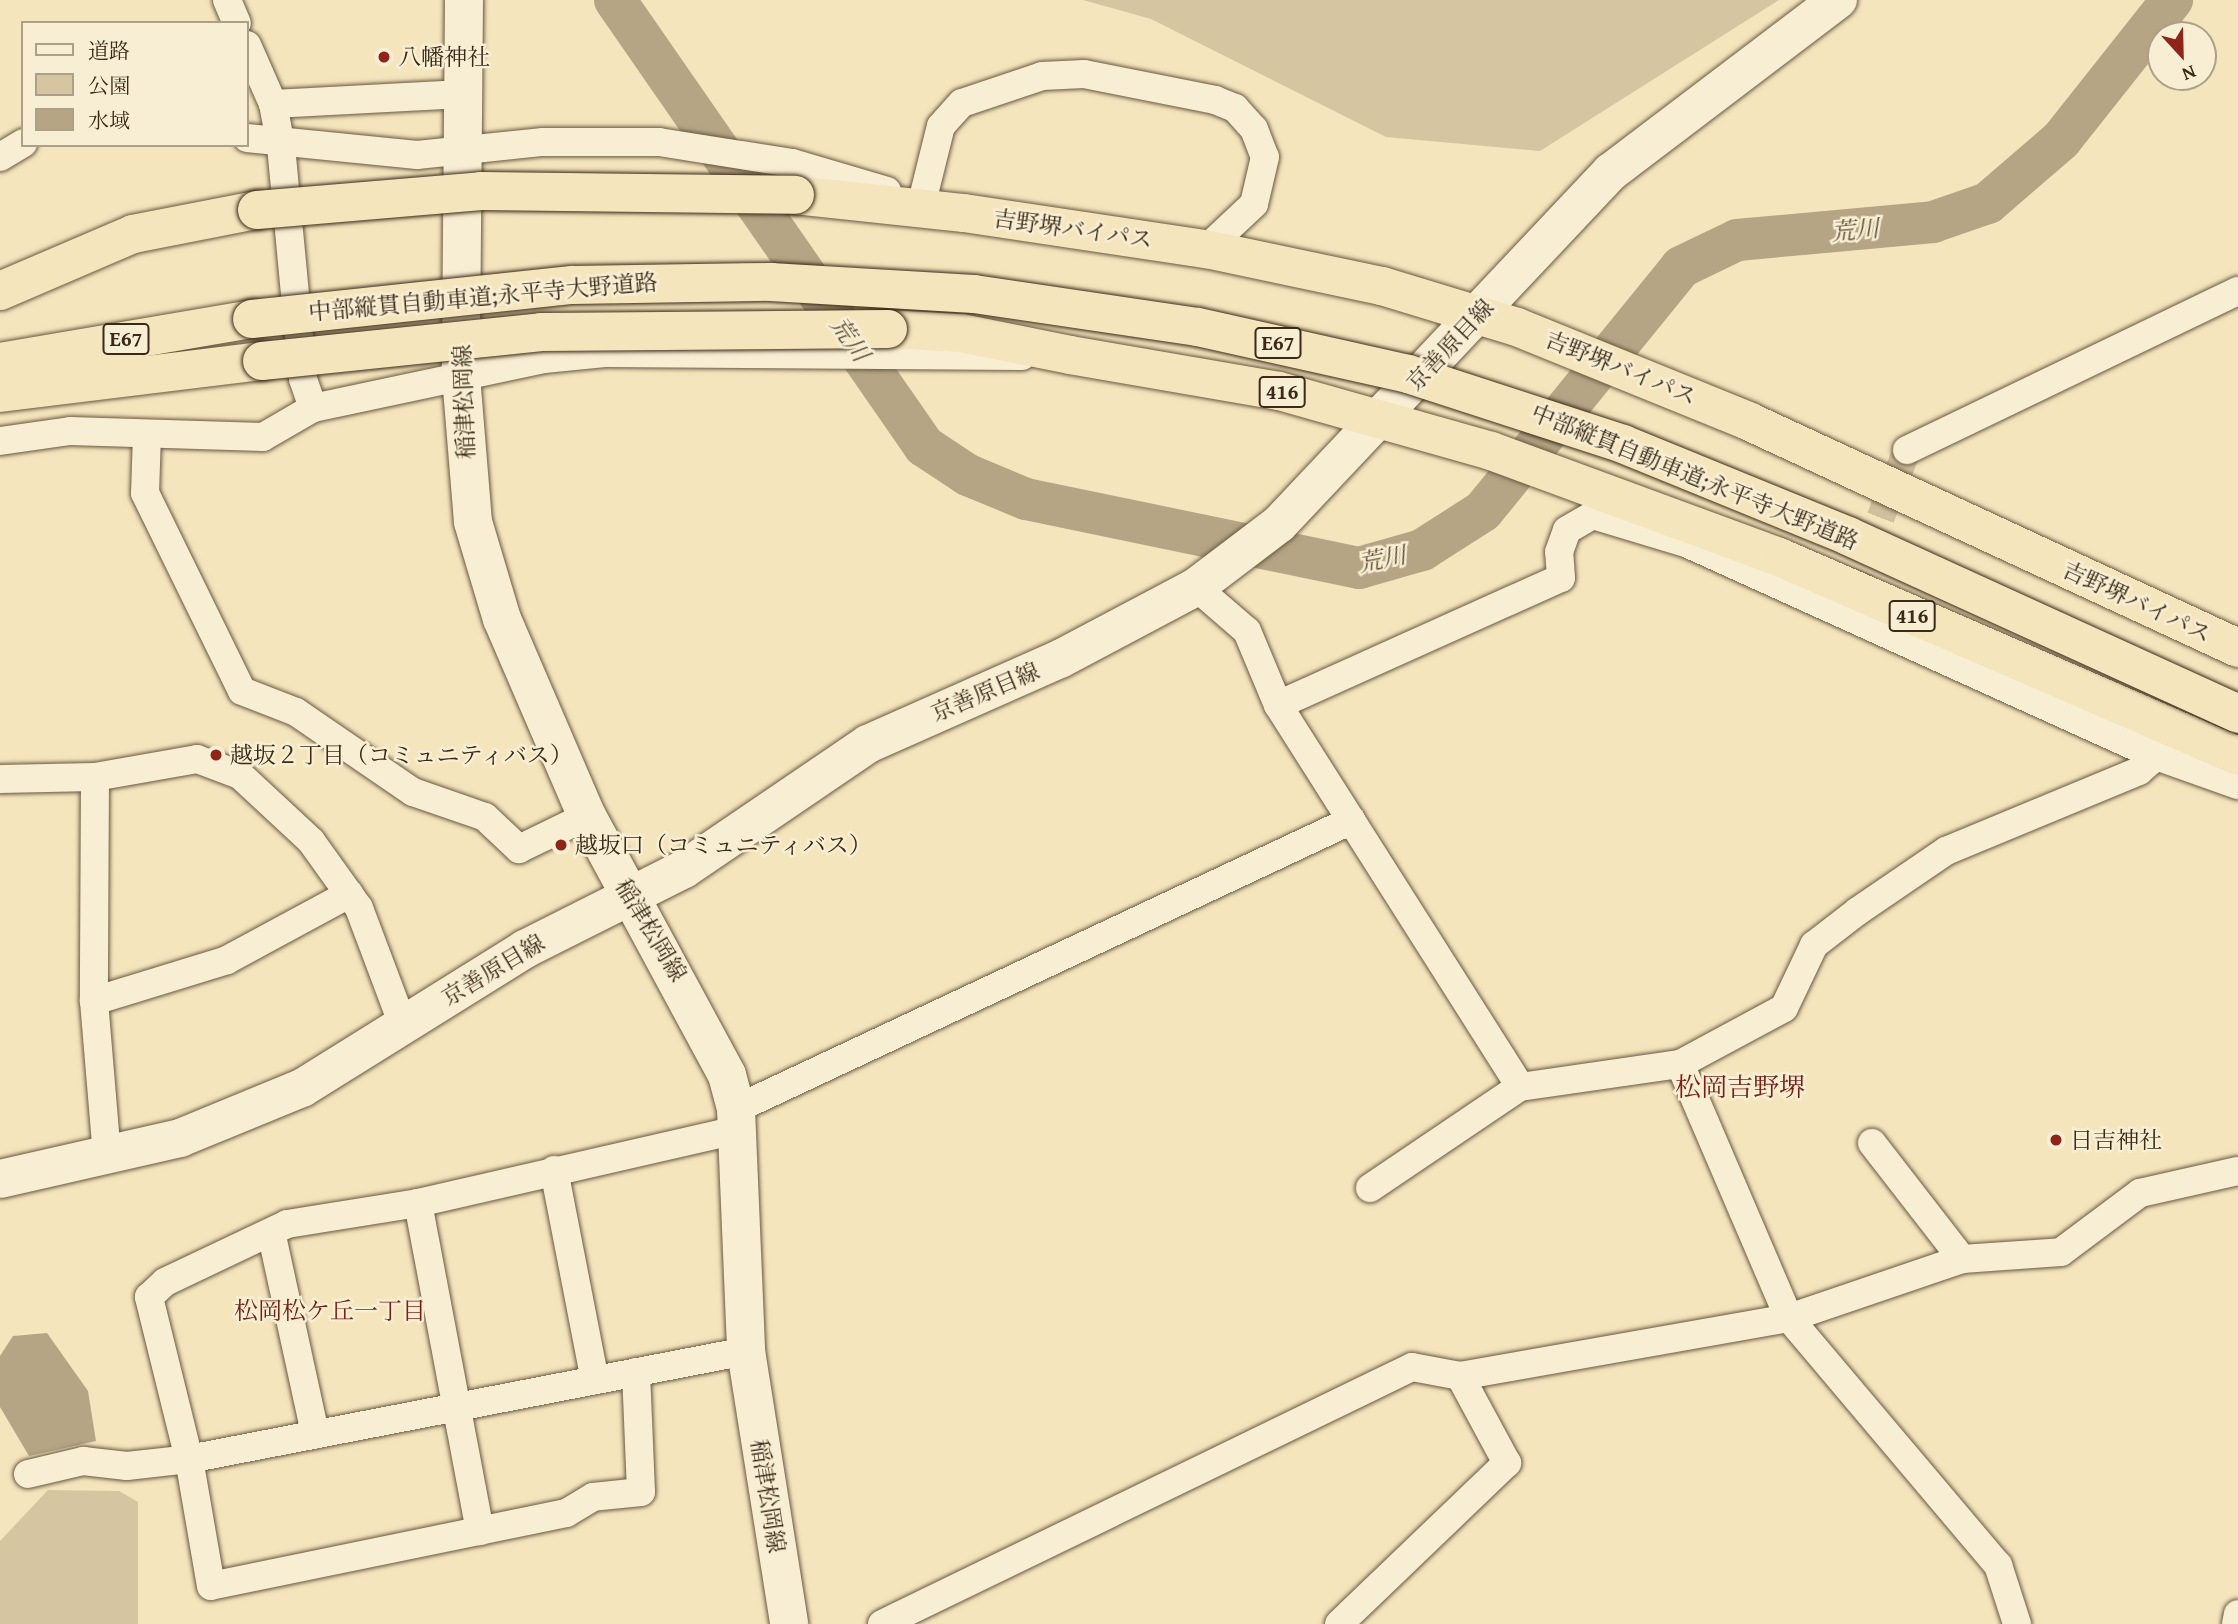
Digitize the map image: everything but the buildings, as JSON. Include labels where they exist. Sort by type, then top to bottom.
[{"type":"highway","name":"吉野堺バイパス","points":[[0,291],[132,233],[257,210],[481,191],[793,179],[964,213],[1206,249],[1382,286],[1477,315],[1637,373],[2238,648]]},
{"type":"highway","name":"中部縦貫自動車道;永平寺大野道路","points":[[0,362],[252,319],[572,285],[771,282],[974,294],[1198,327],[1408,374],[1623,444],[1848,536],[2238,714]]},
{"type":"highway","points":[[0,393],[262,360],[554,331],[888,329],[961,333],[1070,355]]},
{"type":"highway","name":"416","points":[[1070,355],[1266,388],[1491,451],[1779,557],[2238,756]]},
{"type":"main road","name":"稲津松岡線","points":[[464,0],[461,376],[469,494],[482,556],[587,816],[628,894],[694,1004],[736,1120],[746,1351],[789,1624]]},
{"type":"main road","name":"京善原目線","points":[[0,1179],[107,1157],[237,1118],[302,1088],[403,1025],[628,894],[684,869],[869,744],[1060,659],[1196,587],[1279,524],[1381,419],[1599,184],[1838,0]]},
{"type":"street","points":[[227,0],[236,21]]},
{"type":"street","points":[[248,47],[273,104],[281,146],[303,379],[313,408]]},
{"type":"street","points":[[923,198],[941,126],[962,103],[998,87],[1068,72],[1235,108],[1262,142],[1262,173],[1249,213],[1206,249]]},
{"type":"street","points":[[273,104],[463,94]]},
{"type":"street","points":[[248,138],[281,146],[417,155],[543,142],[659,142],[793,179],[923,198],[1014,221]]},
{"type":"street","points":[[0,157],[21,144]]},
{"type":"street","points":[[1907,450],[2238,291]]},
{"type":"street","points":[[0,441],[70,431],[263,438],[313,408],[461,376],[606,353],[834,354],[918,358],[1070,355]]},
{"type":"street","points":[[147,434],[145,493],[242,691],[296,712],[413,792],[485,817],[519,849],[587,816]]},
{"type":"street","points":[[1278,705],[1561,578],[1559,552],[1567,530],[1593,515],[1686,542],[1847,602],[2156,756],[2238,785]]},
{"type":"street","points":[[1196,587],[1247,631],[1278,705],[1520,1087]]},
{"type":"street","points":[[1370,1188],[1520,1087],[1680,1065],[1784,1008],[1814,945],[1946,851],[2139,771],[2156,756]]},
{"type":"street","points":[[0,779],[95,777],[197,759],[240,775],[310,841],[349,894],[403,1025]]},
{"type":"street","points":[[95,777],[94,1001],[107,1157]]},
{"type":"street","points":[[636,1372],[641,1492],[593,1497],[566,1513],[211,1586],[189,1459],[149,1297],[164,1282],[272,1236],[287,1224],[418,1203],[554,1170],[736,1120],[1352,820]]},
{"type":"street","points":[[94,1001],[226,960],[349,894]]},
{"type":"street","points":[[1680,1065],[1789,1318],[1998,1565],[2017,1624]]},
{"type":"street","points":[[1872,1143],[1962,1259]]},
{"type":"street","points":[[554,1170],[595,1380]]},
{"type":"street","points":[[882,1624],[1412,1367],[1460,1376],[1789,1318],[1962,1259],[2061,1252],[2140,1193],[2238,1171]]},
{"type":"street","points":[[418,1203],[480,1531]]},
{"type":"street","points":[[272,1236],[315,1434]]},
{"type":"street","points":[[28,1474],[83,1461],[127,1466],[189,1459],[746,1351]]},
{"type":"street","points":[[1339,1624],[1507,1463],[1460,1376]]},
{"type":"street","points":[[2236,1624],[2238,1614]]},
{"type":"green space","points":[[1083,0],[1779,0],[1540,151],[1386,137],[1151,19]]},
{"type":"green space","points":[[48,1490],[119,1491],[138,1502],[138,1624],[0,1624],[0,1541]]},
{"type":"water","points":[[47,1333],[88,1391],[96,1441],[29,1456],[0,1407],[0,1356],[13,1336]]},
{"type":"waterway","name":"荒川","points":[[615,0],[924,446],[968,475],[1026,499],[1359,568],[1422,550],[1483,511],[1681,267],[1737,240],[1933,222],[1988,203],[2061,140],[2172,0]]},
{"type":"tunnel","points":[[1850,596],[1907,450]]},
{"type":"place","name":"八幡神社","points":[[384,57]]},
{"type":"place","name":"越坂２丁目（コミュニティバス）","points":[[216,755]]},
{"type":"place","name":"越坂口（コミュニティバス）","points":[[561,845]]},
{"type":"place","name":"日吉神社","points":[[2056,1140]]},
{"type":"district","name":"松岡吉野堺","points":[[1740,1087]]},
{"type":"district","name":"松岡松ケ丘一丁目","points":[[330,1311]]}]
